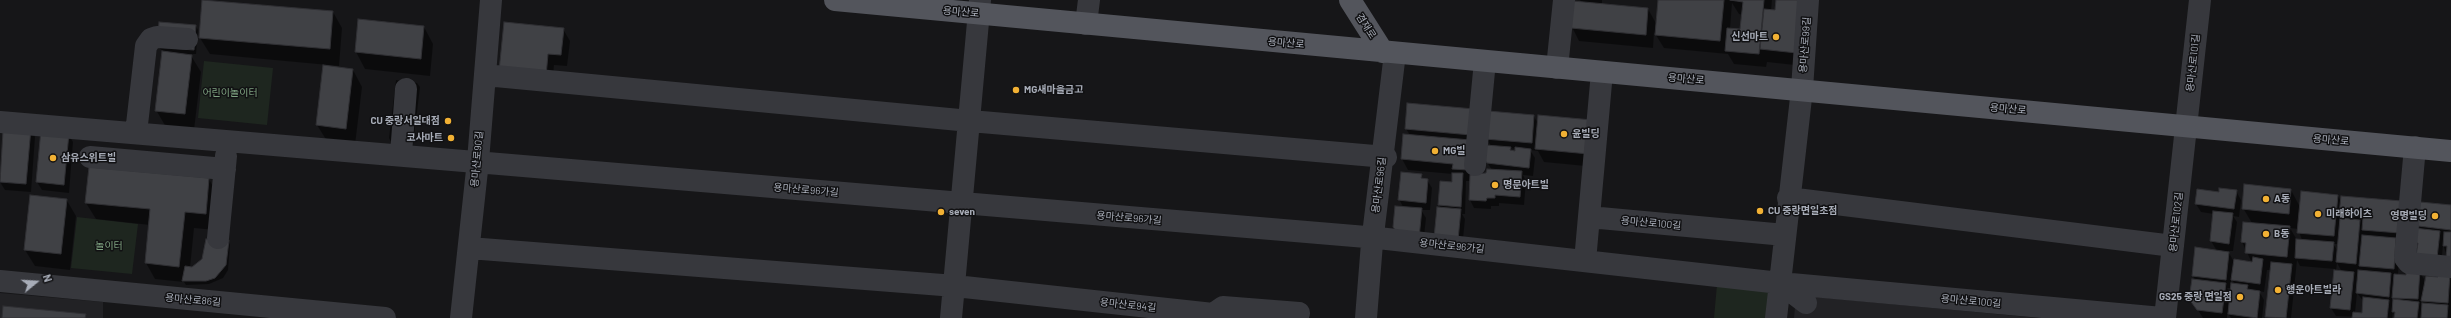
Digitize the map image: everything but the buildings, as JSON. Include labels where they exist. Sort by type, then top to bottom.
[{"type":"main road","name":"용마산로","points":[[835,0],[979,7],[1086,24],[1389,53],[1802,89],[2451,151]]},
{"type":"main road","name":"겸재로","points":[[1350,0],[1389,53]]},
{"type":"street","name":"용마산로90길","points":[[461,318],[478,161],[491,0]]},
{"type":"street","points":[[1086,24],[1088,0]]},
{"type":"street","points":[[1557,68],[1564,0]]},
{"type":"street","name":"용마산로99길","points":[[1802,89],[1808,0]]},
{"type":"street","name":"용마산로101길","points":[[2187,126],[2200,0]]},
{"type":"street","points":[[951,318],[963,204],[979,7]]},
{"type":"street","points":[[136,133],[146,46],[151,39],[157,36],[187,39]]},
{"type":"street","name":"용마산로96길","points":[[1366,318],[1373,237],[1384,157],[1389,53]]},
{"type":"street","points":[[1475,165],[1485,61]]},
{"type":"street","points":[[1585,261],[1602,72]]},
{"type":"street","points":[[485,76],[970,121],[1384,157]]},
{"type":"street","points":[[400,154],[406,89]]},
{"type":"street","points":[[1776,318],[1788,198],[1802,89]]},
{"type":"street","name":"용마산로96가길","points":[[0,122],[400,154],[963,204],[1373,237],[1780,283]]},
{"type":"street","name":"용마산로102길","points":[[2165,318],[2187,126]]},
{"type":"street","points":[[218,238],[228,140]]},
{"type":"street","points":[[2415,147],[2406,258],[2409,263],[2451,267]]},
{"type":"street","points":[[90,157],[225,169]]},
{"type":"street","points":[[1788,198],[2174,246]]},
{"type":"street","name":"용마산로100길","points":[[1589,217],[1785,236]]},
{"type":"street","name":"용마산로94길","points":[[469,248],[955,286],[1213,314],[1223,307],[1299,313]]},
{"type":"street","name":"용마산로86길","points":[[0,281],[385,318]]},
{"type":"street","points":[[1780,283],[1806,303]]},
{"type":"street","name":"용마산로100길","points":[[1780,283],[2162,318]]},
{"type":"shaded area","points":[[0,293],[103,302],[103,318],[0,318]]},
{"type":"shaded area","points":[[1796,295],[2038,318],[1794,318]]},
{"type":"green space","name":"어린이놀이터","points":[[204,61],[273,68],[267,125],[198,118]]},
{"type":"green space","name":"놀이터","points":[[77,217],[138,224],[132,274],[71,268]]},
{"type":"green space","points":[[1717,285],[1769,290],[1766,318],[1714,318]]},
{"type":"place","name":"신선마트","points":[[1776,37]]},
{"type":"place","name":"MG새마을금고","points":[[1016,90]]},
{"type":"place","name":"CU 중랑서일대점","points":[[448,121]]},
{"type":"place","name":"윤빌딩","points":[[1564,134]]},
{"type":"place","name":"코사마트","points":[[451,138]]},
{"type":"place","name":"MG빌","points":[[1435,151]]},
{"type":"place","name":"삼유스위트빌","points":[[53,158]]},
{"type":"place","name":"명문아트빌","points":[[1495,185]]},
{"type":"place","name":"A동","points":[[2266,199]]},
{"type":"place","name":"CU 중랑면일초점","points":[[1760,211]]},
{"type":"place","name":"seven","points":[[941,212]]},
{"type":"place","name":"미래하이츠","points":[[2318,214]]},
{"type":"place","name":"영명빌딩","points":[[2435,216]]},
{"type":"place","name":"B동","points":[[2266,234]]},
{"type":"place","name":"행운아트빌라","points":[[2278,290]]},
{"type":"place","name":"GS25 중랑 면일점","points":[[2240,297]]}]
